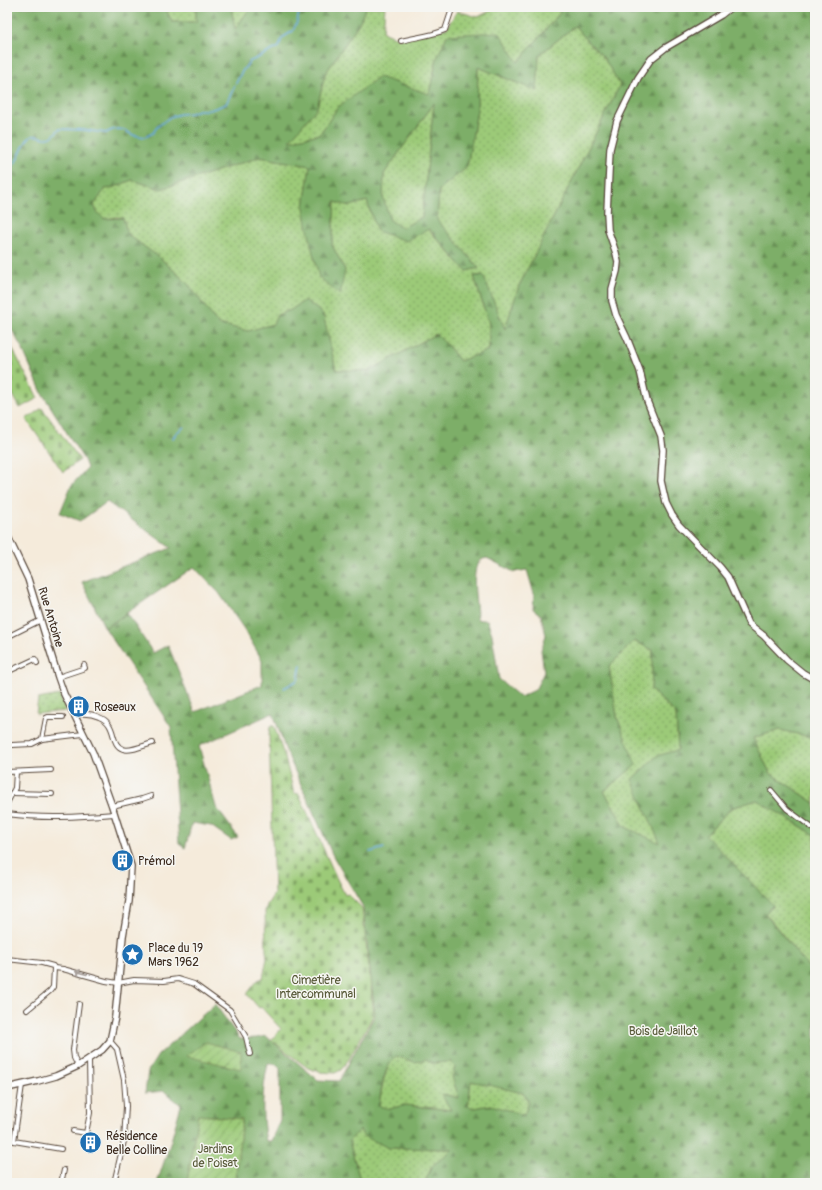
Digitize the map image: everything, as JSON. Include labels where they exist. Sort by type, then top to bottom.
[{"type":"street","points":[[401,41],[445,30],[451,12],[455,7]]},
{"type":"street","points":[[731,7],[721,15],[665,48],[651,60],[638,78],[617,121],[610,149],[607,221],[608,230],[618,259],[612,292],[613,306],[640,371],[647,401],[661,436],[661,481],[668,510],[679,526],[728,577],[749,624],[764,636],[787,660],[803,673],[815,680]]},
{"type":"street","name":"Rue Antoine","points":[[7,536],[28,579],[58,677],[74,715],[93,753],[131,866],[129,901],[123,936],[110,1041]]},
{"type":"street","points":[[7,637],[41,620]]},
{"type":"street","points":[[7,672],[35,659],[37,663]]},
{"type":"street","points":[[58,677],[85,668],[84,665]]},
{"type":"street","points":[[74,715],[82,713],[93,714],[104,719],[108,722],[117,745],[124,750],[132,750],[153,743]]},
{"type":"street","points":[[42,739],[46,718],[63,717]]},
{"type":"street","points":[[7,747],[12,745],[32,744],[42,739],[80,736],[84,734]]},
{"type":"street","points":[[7,772],[51,770]]},
{"type":"street","points":[[7,803],[15,788],[16,772]]},
{"type":"street","points":[[771,790],[787,809],[815,830]]},
{"type":"street","points":[[12,793],[52,794]]},
{"type":"street","points":[[112,806],[151,796]]},
{"type":"street","points":[[7,814],[26,817],[56,818],[114,814]]},
{"type":"street","points":[[7,959],[42,963],[53,966],[54,968],[64,969],[118,983],[134,980],[164,981],[178,979],[194,984],[230,1010],[246,1037],[250,1054]]},
{"type":"street","points":[[27,1010],[53,987],[54,968]]},
{"type":"street","points":[[78,1066],[74,1058],[73,1050],[79,1004]]},
{"type":"street","points":[[7,1088],[56,1076],[78,1066],[102,1050],[110,1041],[116,1049],[124,1080],[126,1106],[124,1141],[114,1183]]},
{"type":"street","points":[[73,1131],[86,1133],[90,1113],[89,1060]]},
{"type":"street","points":[[22,1085],[14,1141],[61,1149]]},
{"type":"street","points":[[61,1183],[64,1170]]},
{"type":"green space","name":"Bois de Jaillot","points":[[7,7],[165,7],[172,22],[196,22],[196,7],[231,7],[235,29],[251,7],[262,7],[272,15],[273,7],[366,7],[359,23],[325,74],[317,108],[289,141],[320,134],[338,107],[379,77],[429,94],[437,58],[447,35],[499,32],[518,62],[560,13],[557,7],[815,7],[815,738],[780,730],[753,738],[770,773],[815,803],[815,835],[757,800],[731,808],[705,835],[773,905],[765,914],[815,975],[815,1183],[425,1183],[432,1166],[453,1149],[389,1148],[363,1136],[360,1130],[349,1141],[361,1183],[235,1183],[242,1119],[198,1115],[187,1183],[157,1183],[181,1105],[164,1091],[145,1093],[148,1071],[158,1055],[215,1004],[240,1039],[266,1036],[318,1080],[339,1081],[375,1015],[363,907],[333,856],[286,751],[273,713],[199,746],[216,807],[238,837],[231,840],[211,826],[192,823],[185,848],[179,844],[171,727],[105,628],[82,582],[171,548],[107,502],[80,521],[60,513],[71,486],[87,468],[84,460],[42,393],[23,350],[7,321]],"holes":[[[575,26],[604,58],[620,85],[519,286],[505,329],[483,275],[474,276],[489,324],[489,350],[460,361],[436,334],[369,371],[336,370],[323,314],[305,300],[291,310],[277,315],[273,324],[248,331],[218,324],[188,284],[160,258],[131,237],[127,232],[123,218],[104,219],[97,212],[94,205],[105,189],[112,188],[132,180],[161,189],[260,157],[310,166],[304,207],[311,245],[319,277],[340,295],[345,270],[332,245],[335,202],[350,206],[367,201],[377,231],[406,241],[429,229],[466,271],[479,268],[437,220],[439,190],[467,167],[477,110],[478,67],[537,91],[539,55]],[[434,103],[422,217],[402,228],[390,220],[383,198],[384,174]],[[487,558],[514,572],[527,570],[534,594],[533,609],[541,615],[546,635],[541,650],[544,672],[535,690],[520,697],[499,679],[492,634],[487,620],[477,619],[474,584],[477,566],[481,561]],[[194,567],[219,593],[244,629],[262,660],[262,685],[195,712],[168,645],[153,653],[127,613],[105,628]],[[634,641],[653,650],[651,690],[676,714],[678,750],[657,756],[632,779],[660,843],[625,827],[604,791],[636,765],[617,717],[609,666]],[[396,1056],[415,1062],[426,1059],[432,1063],[451,1062],[455,1067],[452,1077],[459,1098],[441,1094],[451,1110],[404,1105],[390,1109],[379,1106],[383,1080],[388,1067]],[[268,1064],[275,1064],[280,1068],[280,1120],[271,1141],[266,1141],[264,1132],[264,1083]],[[471,1081],[523,1093],[529,1102],[524,1115],[491,1105],[475,1108],[468,1106]]]},
{"type":"green space","points":[[165,7],[196,7],[196,22],[171,22]]},
{"type":"green space","points":[[231,7],[251,7],[235,30]]},
{"type":"green space","points":[[366,7],[385,7],[383,32],[400,39],[447,28],[457,11],[478,17],[498,7],[557,7],[560,13],[518,62],[437,58],[429,94],[338,107],[320,134],[288,141],[317,108],[325,74],[359,23]]},
{"type":"green space","points":[[575,26],[604,58],[620,85],[519,286],[505,330],[483,276],[474,276],[489,324],[489,351],[460,361],[436,334],[369,371],[336,370],[323,314],[305,300],[291,310],[277,315],[274,324],[248,331],[218,324],[188,284],[160,258],[131,237],[127,232],[123,218],[117,217],[104,219],[97,212],[94,205],[105,189],[112,188],[132,180],[161,189],[260,157],[310,166],[304,207],[319,277],[345,270],[332,245],[335,202],[350,206],[367,201],[377,231],[428,229],[466,271],[479,268],[437,220],[439,190],[467,167],[477,110],[478,67],[537,91],[539,55]]},
{"type":"green space","points":[[434,103],[422,217],[402,228],[390,221],[383,198],[384,174]]},
{"type":"green space","points":[[7,338],[38,398],[20,408],[7,384]]},
{"type":"green space","points":[[42,408],[80,460],[63,472],[26,419]]},
{"type":"green space","points":[[634,641],[653,650],[651,690],[676,714],[678,751],[657,756],[660,844],[625,827],[604,791],[635,765],[617,717],[609,666]]},
{"type":"green space","points":[[60,695],[66,711],[36,714],[38,699]]},
{"type":"green space","name":"Cimetière Intercommunal","points":[[271,726],[274,726],[285,758],[294,793],[299,794],[345,895],[348,894],[362,908],[374,1014],[349,1059],[341,1070],[335,1073],[319,1072],[308,1068],[271,1040],[281,1029],[247,994],[258,980],[263,978],[267,958],[265,911],[274,894],[269,735]]},
{"type":"green space","points":[[780,730],[815,738],[815,803],[770,773],[753,738]]},
{"type":"green space","points":[[757,800],[815,835],[815,975],[765,913],[773,906],[704,835],[731,808]]},
{"type":"green space","points":[[206,1042],[241,1052],[241,1069],[186,1056]]},
{"type":"green space","points":[[396,1056],[415,1062],[426,1059],[432,1063],[451,1062],[455,1067],[453,1077],[460,1098],[442,1094],[452,1110],[404,1105],[390,1109],[379,1106],[382,1086],[388,1067]]},
{"type":"green space","points":[[471,1080],[523,1093],[529,1102],[524,1116],[491,1105],[475,1108],[468,1107]]},
{"type":"green space","name":"Jardins de Poisat","points":[[198,1115],[242,1119],[235,1183],[187,1183]]},
{"type":"green space","points":[[360,1129],[389,1148],[454,1149],[432,1166],[425,1183],[361,1183],[349,1141]]},
{"type":"waterway","points":[[7,174],[14,165],[24,144],[32,136],[50,138],[60,129],[106,133],[118,129],[124,130],[133,135],[145,137],[153,133],[157,127],[170,117],[191,113],[198,110],[210,110],[226,104],[241,73],[249,62],[279,47],[282,38],[293,31],[297,22],[300,7]]},
{"type":"waterway","points":[[173,438],[176,433],[184,427]]},
{"type":"waterway","points":[[284,688],[298,680],[301,665]]},
{"type":"waterway","points":[[370,852],[384,848]]},
{"type":"place","name":"Roseaux","points":[[79,707]]},
{"type":"place","name":"Prémol","points":[[122,861]]},
{"type":"place","name":"Place du 19 Mars 1962","points":[[132,955]]},
{"type":"place","name":"Résidence Belle Colline","points":[[91,1143]]}]
